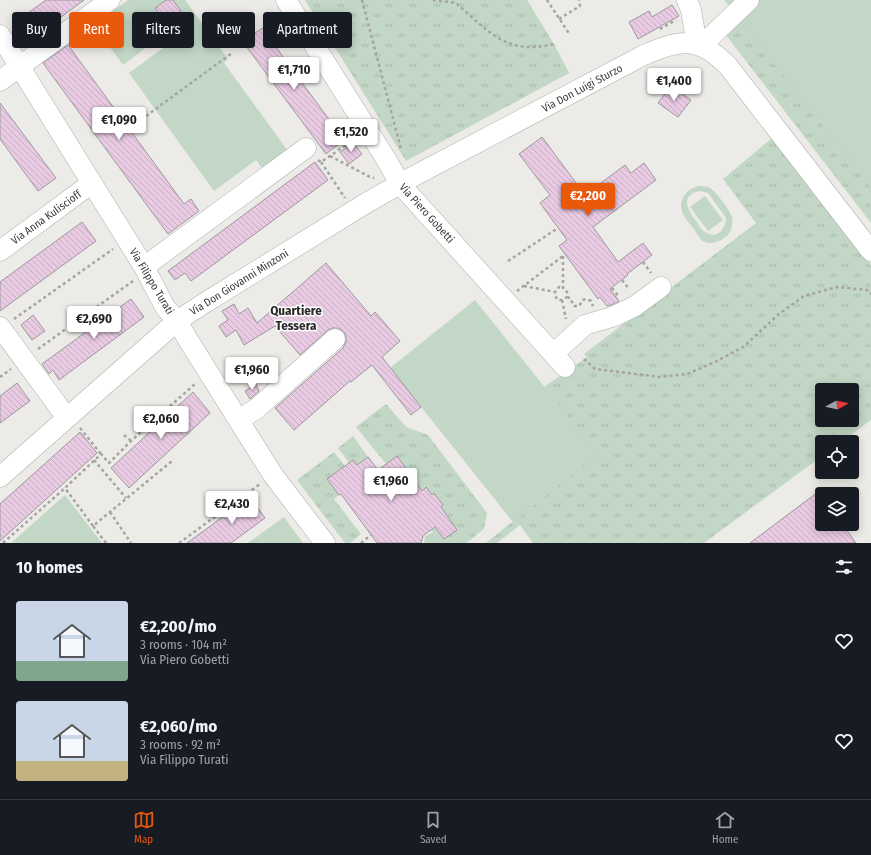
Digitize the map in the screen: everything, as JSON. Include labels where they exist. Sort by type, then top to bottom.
[{"type":"street","points":[[0,81],[110,0]]},
{"type":"street","name":"Via Piero Gobetti","points":[[286,0],[386,159],[400,184],[559,361],[585,325],[615,316],[635,306],[661,287]]},
{"type":"street","points":[[688,0],[699,46],[749,0]]},
{"type":"street","name":"Via Filippo Turati","points":[[0,35],[127,239],[165,307],[177,321],[239,420],[268,478],[325,543]]},
{"type":"street","name":"Via Don Luigi Sturzo","points":[[400,184],[644,55],[664,46],[677,43],[691,43],[711,50],[728,66],[871,252]]},
{"type":"street","points":[[145,269],[306,148]]},
{"type":"street","name":"Via Anna Kuliscioff","points":[[0,251],[92,183]]},
{"type":"street","name":"Via Don Giovanni Minzoni","points":[[0,477],[74,424],[177,321],[400,184]]},
{"type":"street","points":[[0,327],[74,424]]},
{"type":"street","points":[[239,420],[256,409],[335,339]]},
{"type":"path","points":[[362,0],[402,153]]},
{"type":"path","points":[[433,0],[457,2],[465,12],[492,34],[512,45],[524,48],[536,48],[554,44]]},
{"type":"path","points":[[547,0],[570,35]]},
{"type":"path","points":[[559,19],[580,6],[579,0]]},
{"type":"path","points":[[146,116],[232,53]]},
{"type":"path","points":[[321,162],[367,130]]},
{"type":"path","points":[[306,148],[321,162],[354,211]]},
{"type":"path","points":[[330,156],[370,177],[400,184]]},
{"type":"path","points":[[508,261],[558,228]]},
{"type":"path","points":[[0,327],[127,239]]},
{"type":"path","points":[[505,300],[563,256],[563,288],[567,292],[567,297],[565,299],[558,300],[555,296],[555,292]]},
{"type":"path","points":[[0,377],[145,269]]},
{"type":"path","points":[[524,286],[555,292]]},
{"type":"path","points":[[555,292],[559,287],[563,288]]},
{"type":"path","points":[[584,359],[595,369],[660,377],[687,374],[715,362],[743,347],[779,314],[804,296],[837,287],[867,290],[871,294]]},
{"type":"path","points":[[74,424],[109,463],[131,441],[195,384]]},
{"type":"path","points":[[124,435],[131,441]]},
{"type":"path","points":[[3,543],[101,454]]},
{"type":"path","points":[[94,460],[127,498]]},
{"type":"path","points":[[93,526],[172,461]]},
{"type":"path","points":[[179,543],[268,478]]},
{"type":"path","points":[[65,488],[106,543]]},
{"type":"path","points":[[110,512],[131,543]]},
{"type":"path","points":[[361,543],[371,535]]},
{"type":"green space","points":[[128,0],[185,0],[194,12],[132,12],[132,48],[145,48],[123,65],[111,48],[124,48],[124,12],[112,12]]},
{"type":"green space","points":[[305,0],[527,0],[554,44],[569,73],[406,161],[335,48],[352,48],[352,12],[313,12]]},
{"type":"green space","points":[[724,0],[871,0],[871,188],[742,22]]},
{"type":"green space","points":[[194,12],[202,23],[202,48],[220,48],[228,59],[224,63],[288,151],[263,170],[256,160],[214,191],[129,73],[163,48],[194,48]]},
{"type":"green space","points":[[734,13],[871,134],[871,223],[722,30]]},
{"type":"green space","points":[[771,139],[779,141],[871,265],[871,420],[851,435],[815,435],[815,461],[704,543],[533,543],[520,525],[497,543],[486,543],[597,454],[544,387],[587,357],[584,354],[756,223],[723,179]]},
{"type":"green space","points":[[698,186],[706,186],[710,188],[716,193],[731,214],[731,230],[728,235],[721,240],[710,243],[703,241],[686,220],[681,209],[682,200],[686,193]],"holes":[[[699,191],[708,193],[726,218],[723,229],[715,235],[702,230],[688,209],[687,204],[689,196],[693,193]]]},
{"type":"green space","points":[[705,196],[723,220],[708,231],[690,207]]},
{"type":"green space","points":[[475,300],[598,454],[513,522],[390,368]]},
{"type":"green space","points":[[386,404],[406,427],[428,435],[487,513],[484,529],[466,543],[424,543],[425,537],[433,532],[431,530],[435,527],[444,539],[457,530],[441,507],[443,505],[434,493],[432,495],[426,488],[422,491],[397,457],[386,464],[356,427]]},
{"type":"green space","points":[[353,436],[368,457],[357,465],[353,460],[349,463],[338,448]]},
{"type":"green space","points":[[334,452],[345,466],[327,479],[339,495],[334,499],[361,534],[350,543],[345,543],[297,480]]},
{"type":"green space","points":[[65,495],[102,543],[11,543]]},
{"type":"green space","points":[[284,517],[303,543],[248,543]]},
{"type":"building","points":[[46,0],[84,0],[61,17],[61,12],[29,12]]},
{"type":"building","points":[[166,0],[173,0],[181,11],[158,12],[155,8]]},
{"type":"building","points":[[672,5],[679,16],[638,39],[629,22],[649,11],[652,17]]},
{"type":"building","points":[[262,28],[263,48],[277,48],[344,140],[326,154],[247,48],[255,48],[255,33]]},
{"type":"building","points":[[68,45],[184,204],[191,199],[199,211],[168,234],[43,63]]},
{"type":"building","points":[[671,86],[691,100],[678,117],[658,103]]},
{"type":"building","points":[[0,103],[56,178],[38,191],[0,139]]},
{"type":"building","points":[[542,137],[585,195],[625,165],[631,173],[644,163],[656,180],[593,227],[618,262],[643,243],[652,255],[610,289],[619,301],[611,305],[607,306],[600,297],[598,299],[559,246],[567,240],[540,203],[550,195],[519,154]]},
{"type":"building","points":[[353,143],[362,154],[349,164],[340,152]]},
{"type":"building","points":[[315,162],[328,180],[191,281],[185,273],[175,280],[168,271]]},
{"type":"building","points":[[82,222],[96,241],[0,311],[0,282]]},
{"type":"building","points":[[326,263],[371,316],[375,312],[400,341],[382,357],[421,407],[411,415],[372,365],[351,382],[350,381],[294,430],[275,408],[343,348],[346,342],[344,332],[338,328],[328,330],[300,355],[275,326],[244,345],[236,330],[226,337],[219,326],[228,320],[222,311],[234,304],[239,314],[248,308],[257,323]]},
{"type":"building","points":[[131,299],[144,317],[59,380],[53,370],[49,374],[42,364]]},
{"type":"building","points":[[33,315],[45,331],[32,340],[21,325]]},
{"type":"building","points":[[17,383],[30,401],[0,423],[0,396]]},
{"type":"building","points":[[256,384],[259,391],[250,399],[245,391]]},
{"type":"building","points":[[193,392],[210,413],[129,488],[111,468]]},
{"type":"building","points":[[80,432],[97,453],[0,541],[0,504]]},
{"type":"building","points":[[397,456],[422,491],[426,487],[432,495],[434,493],[443,505],[441,507],[457,530],[444,539],[435,527],[423,536],[421,543],[377,543],[341,494],[339,495],[327,479],[353,460],[357,465],[368,457],[378,470]]},
{"type":"building","points":[[815,494],[815,531],[847,531],[856,543],[750,543]]},
{"type":"building","points":[[250,497],[265,518],[231,543],[187,543]]},
{"type":"district","name":"Quartiere Tessera","points":[[296,318]]}]
